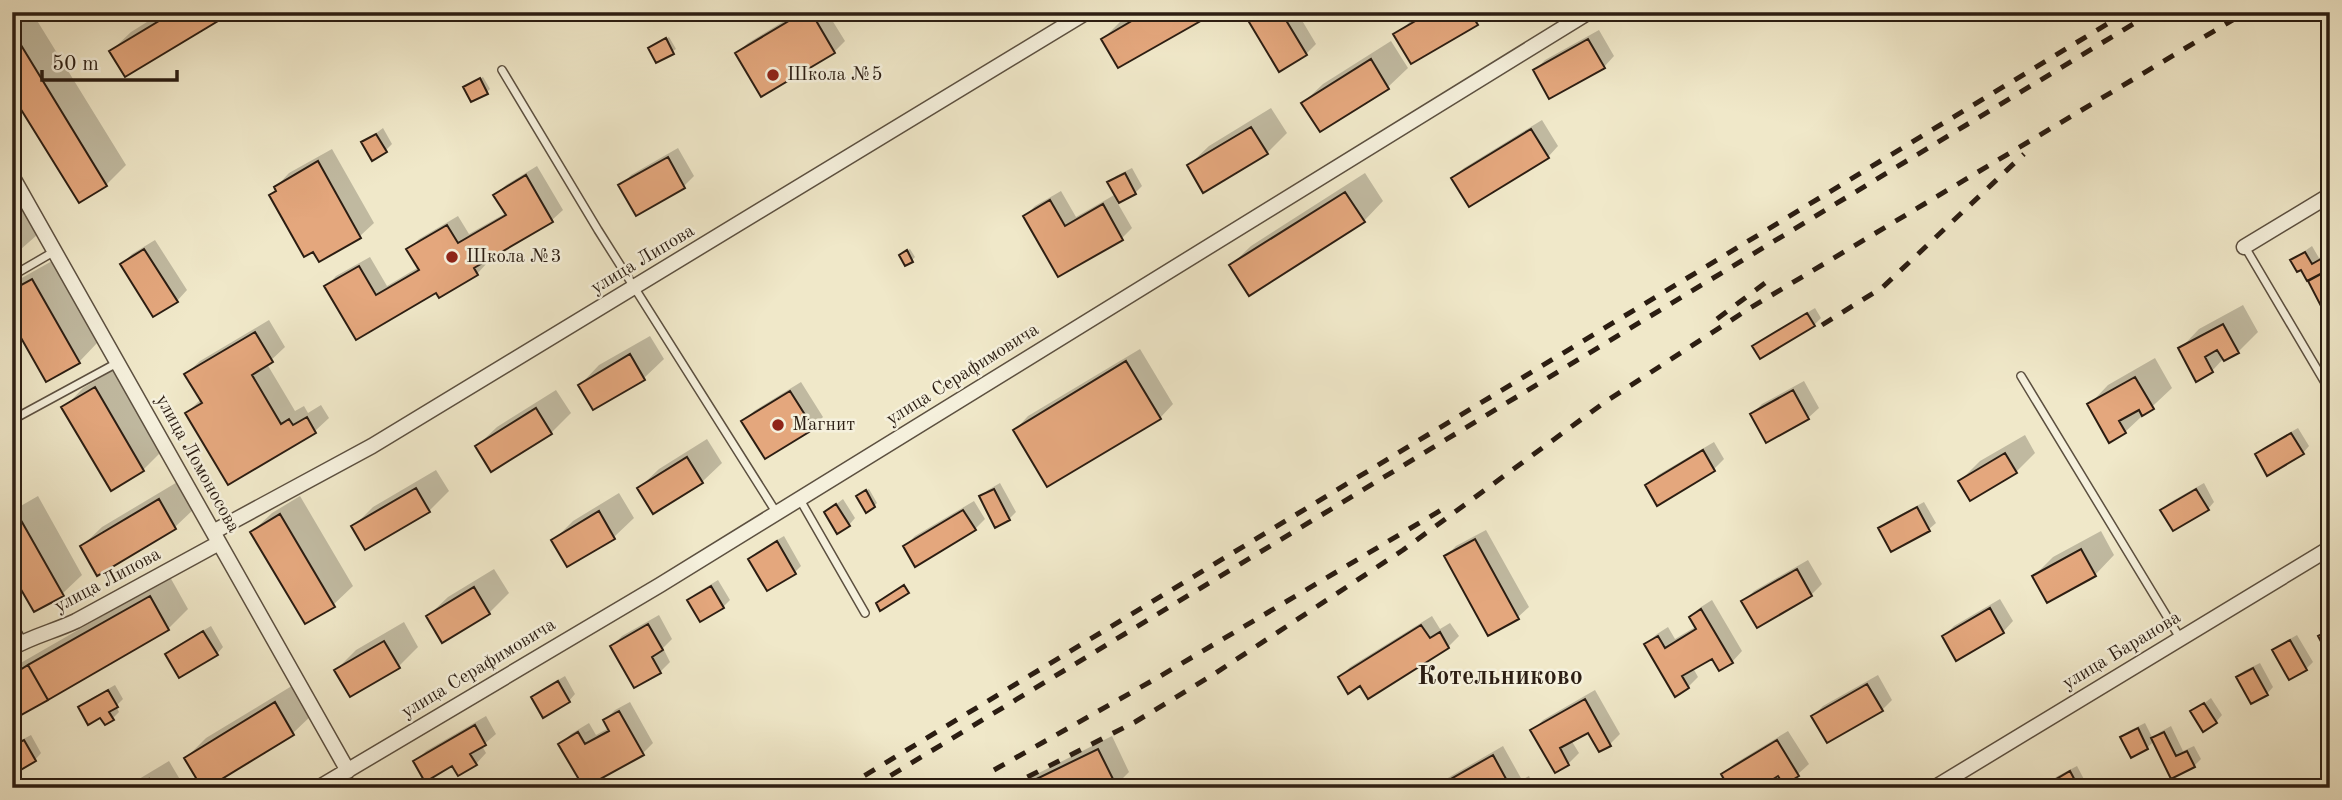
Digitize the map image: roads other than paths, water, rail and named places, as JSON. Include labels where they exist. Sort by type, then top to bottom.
[{"type":"street","name":"улица Липова","points":[[18,645],[76,621],[372,446],[1087,12]]},
{"type":"street","name":"улица Серафимовича","points":[[318,788],[660,585],[1589,12]]},
{"type":"street","name":"улица Ломоносова","points":[[12,176],[348,771]]},
{"type":"street","points":[[2244,247],[2330,195]]},
{"type":"street","name":"улица Баранова","points":[[1934,788],[2330,548]]},
{"type":"lane","points":[[502,70],[776,512]]},
{"type":"lane","points":[[2244,247],[2330,391]]},
{"type":"lane","points":[[12,276],[55,251]]},
{"type":"lane","points":[[12,420],[118,363]]},
{"type":"lane","points":[[2021,376],[2180,638]]},
{"type":"lane","points":[[799,498],[865,613]]},
{"type":"lane","points":[[12,623],[18,645]]},
{"type":"railway","points":[[844,788],[2127,12]]},
{"type":"railway","points":[[870,788],[2153,12]]},
{"type":"railway","points":[[1006,788],[1135,722],[1211,676],[1403,550],[1605,402],[1750,308],[2246,12]]},
{"type":"railway","points":[[1822,325],[1883,287],[2024,154]]},
{"type":"railway","points":[[1717,319],[1765,283]]},
{"type":"railway","points":[[994,770],[1157,678],[1448,506]]},
{"type":"place","name":"Школа №5","points":[[773,75]]},
{"type":"place","name":"Школа №3","points":[[452,257]]},
{"type":"place","name":"Магнит","points":[[778,425]]},
{"type":"district","name":"Котельниково","points":[[1500,677]]}]
